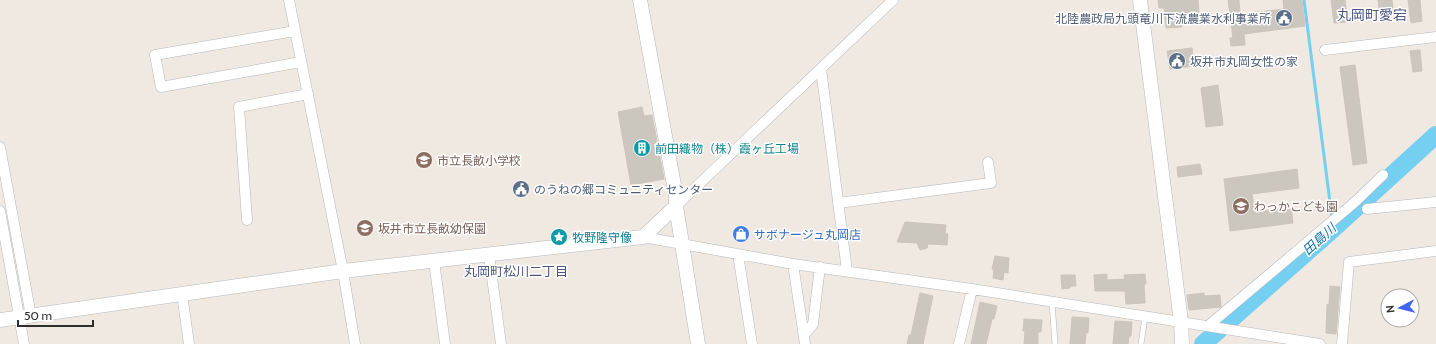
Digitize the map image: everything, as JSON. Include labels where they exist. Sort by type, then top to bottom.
[{"type":"street","points":[[289,0],[343,271],[355,344]]},
{"type":"street","points":[[640,0],[676,196],[676,206],[698,344]]},
{"type":"street","points":[[643,237],[894,0]]},
{"type":"street","points":[[1140,0],[1181,322],[1182,344]]},
{"type":"street","points":[[295,31],[155,55],[161,87],[301,62]]},
{"type":"street","points":[[1325,50],[1436,37]]},
{"type":"street","points":[[821,69],[847,271]]},
{"type":"street","points":[[246,220],[239,107],[308,94]]},
{"type":"street","points":[[0,147],[25,317],[24,344]]},
{"type":"street","points":[[838,203],[991,183],[988,162]]},
{"type":"street","points":[[1208,326],[1355,202],[1383,175]]},
{"type":"street","points":[[1368,210],[1436,202]]},
{"type":"street","points":[[0,211],[25,317]]},
{"type":"street","points":[[0,320],[343,271],[643,237],[794,264],[972,289],[1208,326],[1261,340],[1320,344]]},
{"type":"street","points":[[1342,344],[1349,262],[1436,251]]},
{"type":"street","points":[[738,254],[752,344]]},
{"type":"street","points":[[489,255],[501,344]]},
{"type":"street","points":[[434,261],[445,344]]},
{"type":"street","points":[[794,264],[805,339]]},
{"type":"street","points":[[805,339],[813,324],[820,267]]},
{"type":"street","points":[[959,344],[972,289]]},
{"type":"street","points":[[182,294],[189,344]]},
{"type":"lane","points":[[1052,302],[1055,344]]},
{"type":"lane","points":[[1141,344],[1145,317]]},
{"type":"building","points":[[1158,0],[1198,0],[1199,13],[1180,16],[1182,27],[1166,28],[1164,8],[1159,8]]},
{"type":"building","points":[[1228,0],[1239,0],[1240,14],[1284,9],[1283,0],[1302,0],[1305,26],[1244,34],[1245,45],[1231,46],[1230,38],[1233,38]]},
{"type":"building","points":[[1331,0],[1345,0],[1348,22],[1334,23]]},
{"type":"building","points":[[1378,0],[1392,0],[1394,15],[1380,17]]},
{"type":"building","points":[[1408,0],[1420,0],[1422,21],[1411,23]]},
{"type":"building","points":[[1192,48],[1194,66],[1170,69],[1167,51]]},
{"type":"building","points":[[1420,50],[1422,71],[1413,72],[1410,51]]},
{"type":"building","points":[[1355,65],[1367,163],[1353,165],[1340,67]]},
{"type":"building","points":[[1218,85],[1223,125],[1206,127],[1201,88]]},
{"type":"building","name":"前田織物（株）霞ヶ丘工場","points":[[642,107],[644,116],[652,115],[664,179],[631,185],[618,112]]},
{"type":"building","points":[[1200,164],[1202,174],[1178,177],[1177,167]]},
{"type":"building","points":[[1297,169],[1299,188],[1252,194],[1255,212],[1291,207],[1293,223],[1230,231],[1224,179]]},
{"type":"building","points":[[905,222],[946,225],[945,234],[948,234],[947,245],[928,244],[927,248],[920,250],[917,243],[897,242]]},
{"type":"building","points":[[995,256],[1009,258],[1008,273],[1004,272],[1003,280],[993,278],[994,270],[992,269]]},
{"type":"building","points":[[1107,274],[1107,280],[1125,279],[1124,275],[1145,274],[1145,303],[1126,304],[1125,291],[1095,291],[1094,275]]},
{"type":"building","points":[[1061,275],[1075,275],[1076,286],[1070,286],[1070,288],[1062,289]]},
{"type":"building","points":[[1330,286],[1340,287],[1336,334],[1326,333],[1327,304],[1329,305]]},
{"type":"building","points":[[920,293],[933,296],[923,344],[907,344],[909,335],[911,335]]},
{"type":"building","points":[[1204,293],[1204,296],[1220,295],[1221,307],[1189,310],[1187,295]]},
{"type":"building","points":[[980,302],[997,306],[986,344],[971,344]]},
{"type":"building","points":[[1072,317],[1089,318],[1088,333],[1086,332],[1085,344],[1070,344]]},
{"type":"building","points":[[1024,319],[1042,320],[1041,332],[1038,332],[1038,344],[1024,344]]},
{"type":"building","points":[[1115,321],[1132,322],[1131,336],[1129,336],[1128,344],[1113,344]]},
{"type":"waterway","points":[[1304,0],[1332,218]]},
{"type":"waterway","name":"田島川","points":[[1203,344],[1436,135]]},
{"type":"place","name":"北陸農政局九頭竜川下流農業水利事業所","points":[[1284,18]]},
{"type":"place","name":"坂井市丸岡女性の家","points":[[1177,61]]},
{"type":"place","name":"前田織物（株）霞ヶ丘工場","points":[[642,148]]},
{"type":"place","name":"市立長畝小学校","points":[[424,160]]},
{"type":"place","name":"のうねの郷コミュニティセンター","points":[[521,189]]},
{"type":"place","name":"わっかこども園","points":[[1241,206]]},
{"type":"place","name":"坂井市立長畝幼保園","points":[[365,228]]},
{"type":"place","name":"サボナージュ丸岡店","points":[[741,234]]},
{"type":"place","name":"牧野隆守像","points":[[559,237]]},
{"type":"district","name":"丸岡町愛宕","points":[[1372,15]]},
{"type":"district","name":"丸岡町松川二丁目","points":[[516,271]]}]
